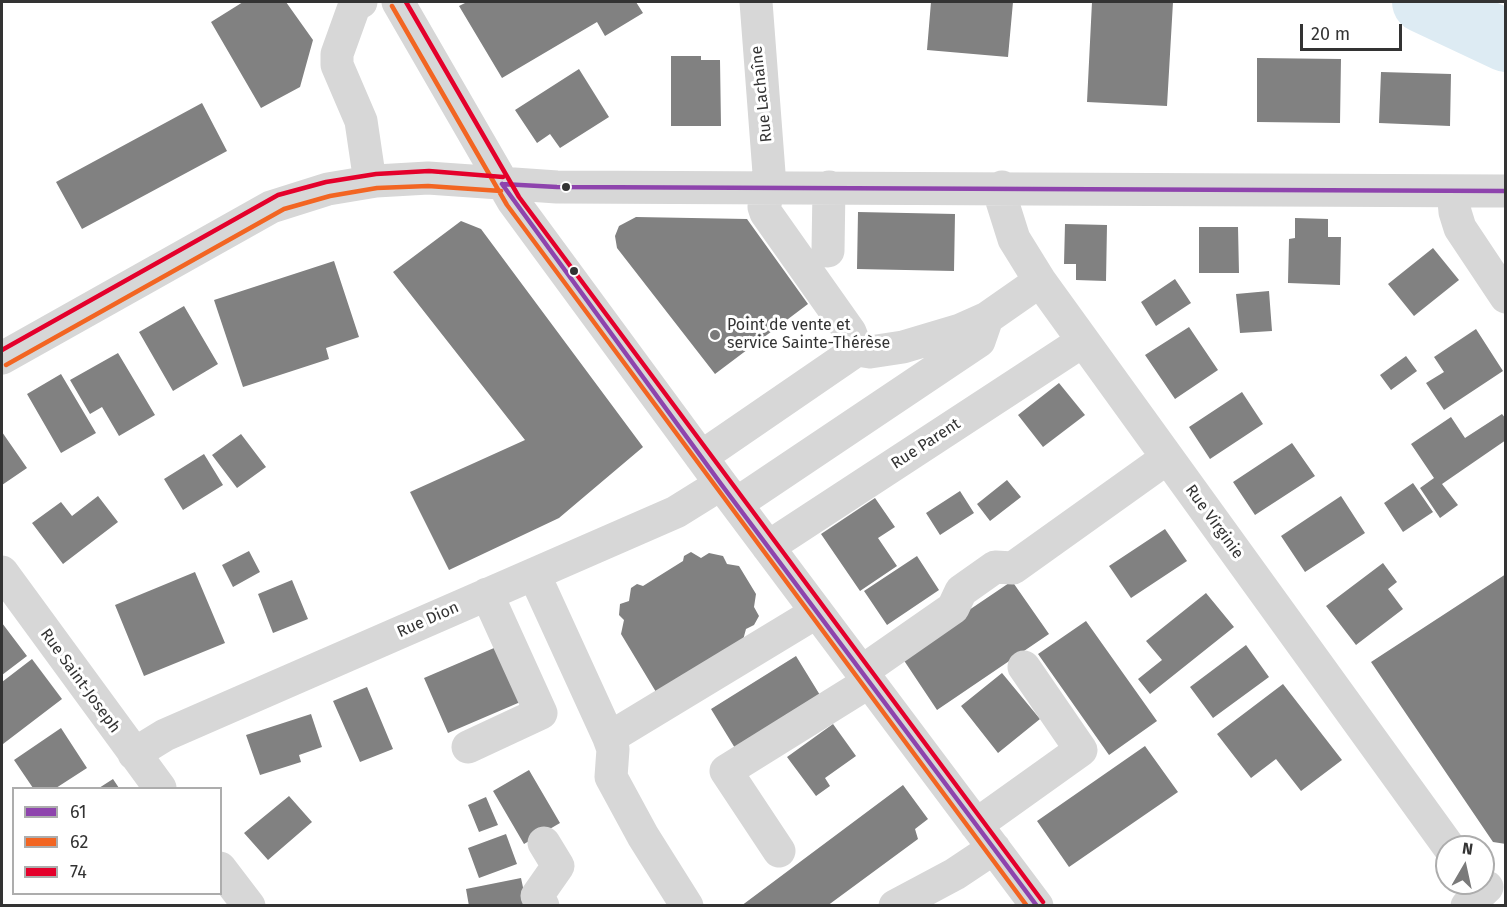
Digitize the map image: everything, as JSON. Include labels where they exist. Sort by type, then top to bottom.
[{"type":"street","points":[[361,2],[355,4],[337,54],[337,65],[361,121],[370,182]]},
{"type":"street","points":[[398,2],[502,184],[728,494],[1037,906]]},
{"type":"street","name":"Rue Lachaîne","points":[[756,2],[770,186],[764,207],[769,220],[850,332],[909,388]]},
{"type":"street","points":[[2,358],[272,207],[328,189],[370,182],[429,178],[557,187],[770,186],[1506,191]]},
{"type":"street","points":[[828,251],[829,187]]},
{"type":"street","name":"Rue Virginie","points":[[1002,187],[1002,201],[1014,239],[1040,280],[1440,835]]},
{"type":"street","points":[[1453,191],[1455,212],[1460,228],[1506,297]]},
{"type":"street","points":[[701,457],[870,351],[960,330],[987,318],[1040,280]]},
{"type":"street","name":"Rue Dion","points":[[134,754],[165,735],[487,594],[676,512],[728,494],[909,388],[980,341],[987,318]]},
{"type":"street","name":"Rue Parent","points":[[768,547],[1083,341]]},
{"type":"street","points":[[778,851],[726,771],[865,677],[953,608],[961,591],[969,585],[995,567],[1013,568],[1167,458]]},
{"type":"street","name":"Rue Saint-Joseph","points":[[2,572],[159,787]]},
{"type":"street","points":[[534,574],[609,738],[613,749],[611,777],[643,836],[687,906]]},
{"type":"street","points":[[468,747],[541,713],[487,594]]},
{"type":"street","points":[[609,738],[818,612]]},
{"type":"street","points":[[895,906],[955,874],[985,837],[1081,750],[1024,667]]},
{"type":"street","points":[[543,906],[537,896],[558,866],[544,843]]},
{"type":"street","points":[[222,871],[249,906]]},
{"type":"building","points":[[243,2],[286,2],[313,40],[300,87],[261,108],[211,22]]},
{"type":"building","points":[[467,2],[636,2],[643,13],[605,36],[597,22],[502,78],[459,6]]},
{"type":"building","points":[[931,2],[1013,2],[1008,57],[927,50]]},
{"type":"building","points":[[1092,2],[1173,2],[1167,106],[1087,102]]},
{"type":"building","points":[[671,56],[701,56],[701,60],[720,60],[721,126],[671,126]]},
{"type":"building","points":[[1257,58],[1341,59],[1340,123],[1257,122]]},
{"type":"building","points":[[579,69],[609,117],[560,148],[550,134],[537,143],[515,110]]},
{"type":"building","points":[[1381,72],[1451,74],[1450,126],[1379,123]]},
{"type":"building","points":[[202,103],[227,151],[82,229],[56,182]]},
{"type":"building","points":[[858,212],[955,214],[954,271],[857,269]]},
{"type":"building","points":[[636,217],[747,219],[808,304],[715,374],[617,248],[615,236],[619,226]]},
{"type":"building","points":[[1295,218],[1328,219],[1328,237],[1341,237],[1340,285],[1288,283],[1289,239],[1295,238]]},
{"type":"building","points":[[461,221],[481,229],[643,447],[559,518],[449,570],[410,492],[525,440],[393,272]]},
{"type":"building","points":[[1065,224],[1107,225],[1106,281],[1076,280],[1076,264],[1064,264]]},
{"type":"building","points":[[1199,227],[1238,227],[1239,273],[1199,273]]},
{"type":"building","points":[[1433,248],[1459,280],[1414,316],[1388,284]]},
{"type":"building","points":[[334,261],[359,337],[326,348],[329,359],[243,387],[214,300]]},
{"type":"building","points":[[1175,279],[1191,303],[1156,326],[1141,302]]},
{"type":"building","points":[[1269,291],[1272,331],[1240,333],[1236,294]]},
{"type":"building","points":[[184,306],[218,364],[173,391],[139,332]]},
{"type":"building","points":[[1189,327],[1218,370],[1175,399],[1145,355]]},
{"type":"building","points":[[1476,329],[1503,371],[1444,410],[1426,383],[1444,372],[1434,357]]},
{"type":"building","points":[[118,353],[155,415],[119,436],[102,407],[90,414],[70,380]]},
{"type":"building","points":[[1406,356],[1417,371],[1391,390],[1380,375]]},
{"type":"building","points":[[61,374],[96,433],[61,453],[27,394]]},
{"type":"building","points":[[1059,383],[1085,415],[1043,447],[1018,415]]},
{"type":"building","points":[[1242,392],[1263,424],[1210,459],[1189,427]]},
{"type":"building","points":[[1502,414],[1506,419],[1506,440],[1442,484],[1458,505],[1440,518],[1420,488],[1434,478],[1411,444],[1451,417],[1465,438]]},
{"type":"building","points":[[2,432],[27,468],[2,485]]},
{"type":"building","points":[[241,434],[266,467],[237,488],[212,455]]},
{"type":"building","points":[[1292,443],[1315,476],[1255,515],[1233,482]]},
{"type":"building","points":[[204,454],[223,485],[183,510],[164,479]]},
{"type":"building","points":[[1007,480],[1021,497],[990,521],[977,504]]},
{"type":"building","points":[[1413,483],[1433,512],[1403,532],[1384,503]]},
{"type":"building","points":[[960,491],[974,513],[940,535],[926,513]]},
{"type":"building","points":[[98,496],[118,522],[63,564],[32,523],[61,502],[72,516]]},
{"type":"building","points":[[1341,496],[1365,533],[1305,572],[1281,536]]},
{"type":"building","points":[[875,498],[895,527],[878,538],[897,566],[860,591],[821,534]]},
{"type":"building","points":[[1165,529],[1187,561],[1131,598],[1109,566]]},
{"type":"building","points":[[249,551],[260,572],[233,587],[222,565]]},
{"type":"building","points":[[691,552],[701,558],[709,553],[723,556],[727,564],[739,566],[756,594],[754,607],[759,616],[754,625],[746,629],[743,640],[656,692],[621,634],[624,620],[619,615],[620,604],[629,601],[631,588],[637,584],[643,586],[683,561],[684,556]]},
{"type":"building","points":[[917,556],[939,590],[887,625],[864,591]]},
{"type":"building","points":[[1383,563],[1397,582],[1388,589],[1403,609],[1356,645],[1326,606]]},
{"type":"building","points":[[195,572],[225,643],[144,676],[115,605]]},
{"type":"building","points":[[1506,574],[1506,844],[1495,842],[1495,835],[1488,835],[1371,662]]},
{"type":"building","points":[[292,580],[308,619],[273,633],[258,594]]},
{"type":"building","points":[[1012,581],[1049,634],[937,710],[901,656]]},
{"type":"building","points":[[1206,593],[1234,627],[1150,694],[1138,679],[1162,660],[1146,641]]},
{"type":"building","points":[[1086,621],[1157,721],[1109,755],[1038,654]]},
{"type":"building","points":[[2,623],[27,656],[2,675]]},
{"type":"building","points":[[501,645],[525,700],[448,733],[424,678]]},
{"type":"building","points":[[1246,645],[1269,677],[1213,718],[1190,687]]},
{"type":"building","points":[[796,656],[823,700],[738,753],[711,709]]},
{"type":"building","points":[[32,659],[62,699],[3,744],[2,682]]},
{"type":"building","points":[[1002,673],[1040,719],[998,753],[961,706]]},
{"type":"building","points":[[1283,684],[1342,760],[1301,791],[1276,759],[1251,778],[1217,734]]},
{"type":"building","points":[[367,687],[393,749],[360,762],[333,701]]},
{"type":"building","points":[[311,714],[322,747],[299,755],[301,762],[260,775],[246,735]]},
{"type":"building","points":[[833,724],[856,756],[825,778],[830,786],[816,796],[787,757]]},
{"type":"building","points":[[61,728],[87,768],[58,787],[32,787],[14,760]]},
{"type":"building","points":[[1145,746],[1178,792],[1069,867],[1037,821]]},
{"type":"building","points":[[529,770],[560,823],[524,844],[493,791]]},
{"type":"building","points":[[113,779],[118,787],[101,787]]},
{"type":"building","points":[[903,785],[928,819],[915,829],[918,839],[827,906],[741,906]]},
{"type":"building","points":[[289,796],[312,822],[268,860],[244,833]]},
{"type":"building","points":[[486,797],[498,825],[479,832],[468,805]]},
{"type":"building","points":[[506,834],[517,864],[479,878],[468,848]]},
{"type":"building","points":[[521,878],[527,906],[469,906],[466,889]]},
{"type":"waterway","points":[[1423,2],[1506,41]]},
{"type":"transit line","name":"74","points":[[406,2],[519,197],[1043,902]]},
{"type":"transit line","name":"62","points":[[392,6],[507,205],[1027,906]]},
{"type":"transit line","name":"74","points":[[2,350],[278,195],[326,182],[376,174],[429,171],[503,177]]},
{"type":"transit line","name":"61","points":[[502,184],[557,187],[1506,191]]},
{"type":"transit line","name":"61","points":[[502,184],[721,484],[1037,906]]},
{"type":"transit line","name":"62","points":[[6,365],[284,209],[330,196],[377,188],[428,186],[501,191]]},
{"type":"place","name":"Point de vente et service Sainte-Thérèse","points":[[715,335]]}]
